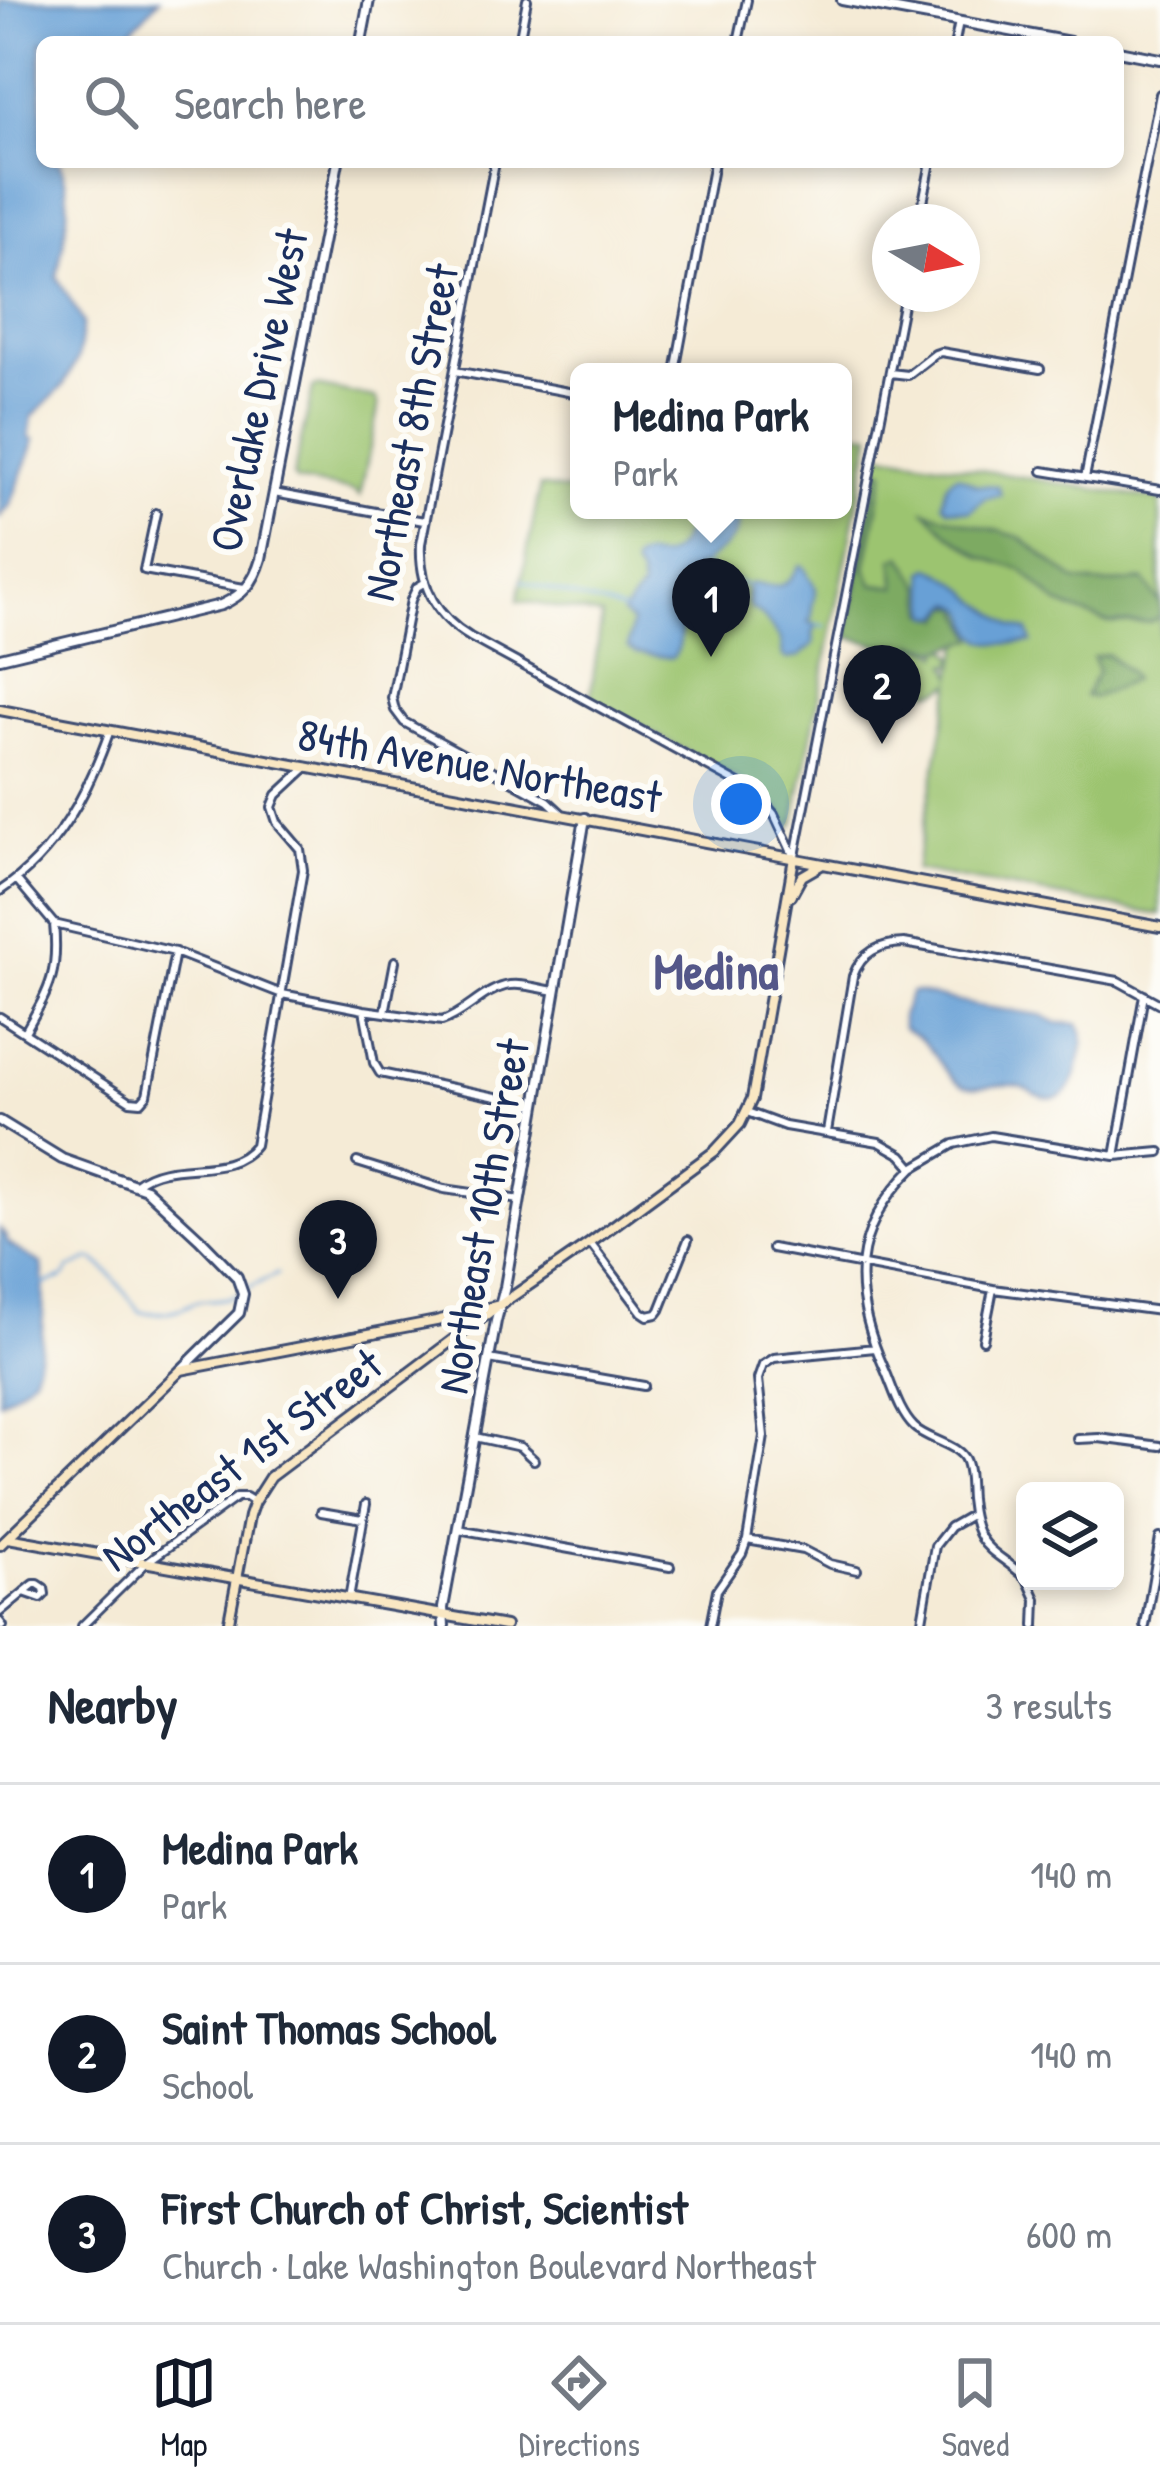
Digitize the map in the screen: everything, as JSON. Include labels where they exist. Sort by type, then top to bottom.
[{"type":"main road","name":"84th Avenue Northeast","points":[[0,710],[1160,927]]},
{"type":"main road","points":[[747,1112],[794,858]]},
{"type":"main road","points":[[787,902],[802,876],[824,863]]},
{"type":"main road","name":"Northeast 1st Street","points":[[254,1502],[282,1467],[715,1151],[747,1112]]},
{"type":"main road","points":[[2,1540],[181,1370],[500,1305]]},
{"type":"main road","points":[[436,1321],[448,1326],[452,1334],[448,1343]]},
{"type":"main road","points":[[228,1626],[254,1502]]},
{"type":"main road","points":[[2,1540],[349,1598],[444,1621],[505,1626]]},
{"type":"street","points":[[362,36],[369,0]]},
{"type":"street","points":[[519,36],[527,0]]},
{"type":"street","points":[[739,36],[747,0]]},
{"type":"street","points":[[842,0],[1038,36]]},
{"type":"street","points":[[956,36],[959,21]]},
{"type":"street","points":[[1124,52],[1160,59]]},
{"type":"street","points":[[1085,478],[1160,94]]},
{"type":"street","name":"Overlake Drive West","points":[[0,658],[220,605],[247,589],[258,570],[337,168]]},
{"type":"street","name":"Northeast 8th Street","points":[[493,168],[425,521],[420,559],[424,583],[411,600],[392,698],[404,722],[548,801],[561,814]]},
{"type":"street","points":[[677,363],[713,168]]},
{"type":"street","points":[[923,204],[930,168]]},
{"type":"street","points":[[794,858],[902,312]]},
{"type":"street","points":[[890,374],[908,376],[941,352],[1040,369]]},
{"type":"street","points":[[454,371],[570,392]]},
{"type":"street","points":[[1043,471],[1160,490]]},
{"type":"street","points":[[274,494],[425,521]]},
{"type":"street","points":[[156,513],[144,570],[247,589]]},
{"type":"street","points":[[424,583],[437,609],[458,630],[742,785],[766,803],[794,858]]},
{"type":"street","points":[[0,891],[17,880],[75,812],[110,730]]},
{"type":"street","points":[[137,1183],[165,1171],[232,1163],[250,1152],[257,1138],[303,864],[300,849],[274,817],[272,807],[307,767]]},
{"type":"street","name":"Northeast 10th Street","points":[[444,1621],[585,818]]},
{"type":"street","points":[[782,827],[792,831],[802,821]]},
{"type":"street","points":[[17,880],[54,924],[175,952],[282,994],[442,1021],[503,986],[556,992]]},
{"type":"street","points":[[25,1032],[56,969],[54,924]]},
{"type":"street","points":[[827,1132],[853,976],[863,957],[876,948],[904,943],[1118,981],[1160,1004]]},
{"type":"street","points":[[0,1017],[130,1101],[141,1102],[147,1095],[175,952]]},
{"type":"street","points":[[385,1012],[395,961]]},
{"type":"street","points":[[1115,1156],[1144,995]]},
{"type":"street","points":[[364,1010],[380,1073],[536,1106]]},
{"type":"street","points":[[747,1112],[784,1126],[879,1142],[902,1155],[913,1168]]},
{"type":"street","points":[[0,1121],[62,1159],[137,1183],[230,1270],[241,1286],[239,1312],[181,1370]]},
{"type":"street","points":[[1016,1571],[978,1538],[963,1456],[915,1428],[904,1413],[864,1315],[866,1244],[890,1190],[913,1168],[954,1144],[991,1136],[1115,1156],[1160,1152]]},
{"type":"street","points":[[358,1162],[444,1189],[520,1200]]},
{"type":"street","points":[[590,1243],[648,1316],[661,1310],[688,1240]]},
{"type":"street","points":[[772,1248],[993,1289],[1160,1311]]},
{"type":"street","points":[[983,1340],[993,1289]]},
{"type":"street","points":[[710,1626],[717,1590],[747,1540],[764,1436],[757,1388],[760,1370],[774,1358],[875,1348]]},
{"type":"street","points":[[199,1352],[207,1364]]},
{"type":"street","points":[[489,1359],[644,1386]]},
{"type":"street","points":[[475,1437],[520,1447],[534,1460]]},
{"type":"street","points":[[1078,1439],[1160,1446]]},
{"type":"street","name":"Northeast 1st Street","points":[[82,1626],[147,1562],[237,1497],[254,1502]]},
{"type":"street","points":[[349,1598],[366,1504]]},
{"type":"street","points":[[321,1512],[364,1519]]},
{"type":"street","points":[[921,1626],[935,1546],[950,1527],[971,1515]]},
{"type":"street","points":[[458,1529],[670,1567]]},
{"type":"street","points":[[1144,1626],[1160,1538]]},
{"type":"street","points":[[747,1540],[802,1550],[857,1570]]},
{"type":"street","points":[[1032,1590],[1036,1599],[1035,1626]]},
{"type":"street","points":[[0,1612],[24,1592]]},
{"type":"street","points":[[1148,1604],[1160,1605]]},
{"type":"green space","points":[[317,386],[375,398],[379,404],[360,496],[297,481],[293,476]]},
{"type":"green space","points":[[852,431],[871,434],[791,827],[777,807],[751,786],[590,699],[602,616],[518,600],[540,486],[570,491],[570,519],[852,519]]},
{"type":"green space","points":[[879,453],[1160,500],[1160,915],[915,870],[952,683],[935,691],[922,689],[912,681],[907,658],[912,650],[923,648],[940,655],[942,648],[948,648],[955,656],[954,665],[948,664],[953,676],[961,640],[848,617]]},
{"type":"green space","points":[[879,469],[885,470],[866,568],[873,584],[897,587],[893,559],[902,556],[922,586],[926,613],[943,619],[950,607],[960,606],[975,639],[939,650],[915,644],[904,657],[899,650],[847,637]]},
{"type":"green space","points":[[926,511],[1020,537],[1076,581],[1144,580],[1160,604],[1160,617],[1149,622],[1109,623],[1058,604],[1022,570],[982,557]]},
{"type":"green space","points":[[1107,654],[1133,680],[1093,698],[1085,696],[1098,671],[1093,657]]},
{"type":"water","points":[[0,0],[159,0],[126,36],[36,36],[36,168],[61,168],[64,176],[67,219],[57,277],[83,322],[78,358],[63,386],[32,417],[29,437],[35,440],[10,505],[0,517]]},
{"type":"water","points":[[958,475],[977,485],[998,486],[1001,495],[985,498],[970,511],[948,508],[943,503],[946,486]]},
{"type":"water","points":[[693,519],[738,519],[728,543],[677,587],[681,634],[672,658],[637,653],[628,647],[632,622],[622,614],[642,588],[634,561],[670,554]]},
{"type":"water","points":[[799,566],[816,589],[809,622],[817,625],[814,644],[787,659],[781,640],[762,615],[751,609],[748,586],[780,585]]},
{"type":"water","points":[[930,568],[954,580],[1013,626],[1028,631],[1032,642],[982,639],[966,609],[953,603],[941,616],[930,615],[924,572]]},
{"type":"water","points":[[915,992],[1078,1024],[1083,1046],[1072,1085],[1056,1098],[1015,1085],[963,1086],[925,1043],[903,1028],[901,1016]]},
{"type":"water","points":[[0,1229],[8,1244],[42,1265],[43,1290],[35,1369],[24,1385],[0,1401]]},
{"type":"waterway","points":[[703,563],[715,576],[748,586]]},
{"type":"waterway","points":[[522,581],[623,611]]},
{"type":"waterway","points":[[817,625],[825,626]]},
{"type":"waterway","points":[[42,1285],[63,1278],[69,1269],[91,1259],[141,1312],[171,1311],[236,1295]]},
{"type":"waterway","points":[[247,1289],[277,1274]]},
{"type":"place","name":"Medina Park","points":[[711,657]]},
{"type":"place","name":"Saint Thomas School","points":[[882,744]]},
{"type":"place","name":"First Church of Christ, Scientist","points":[[338,1299]]},
{"type":"district","name":"Medina","points":[[716,970]]}]
